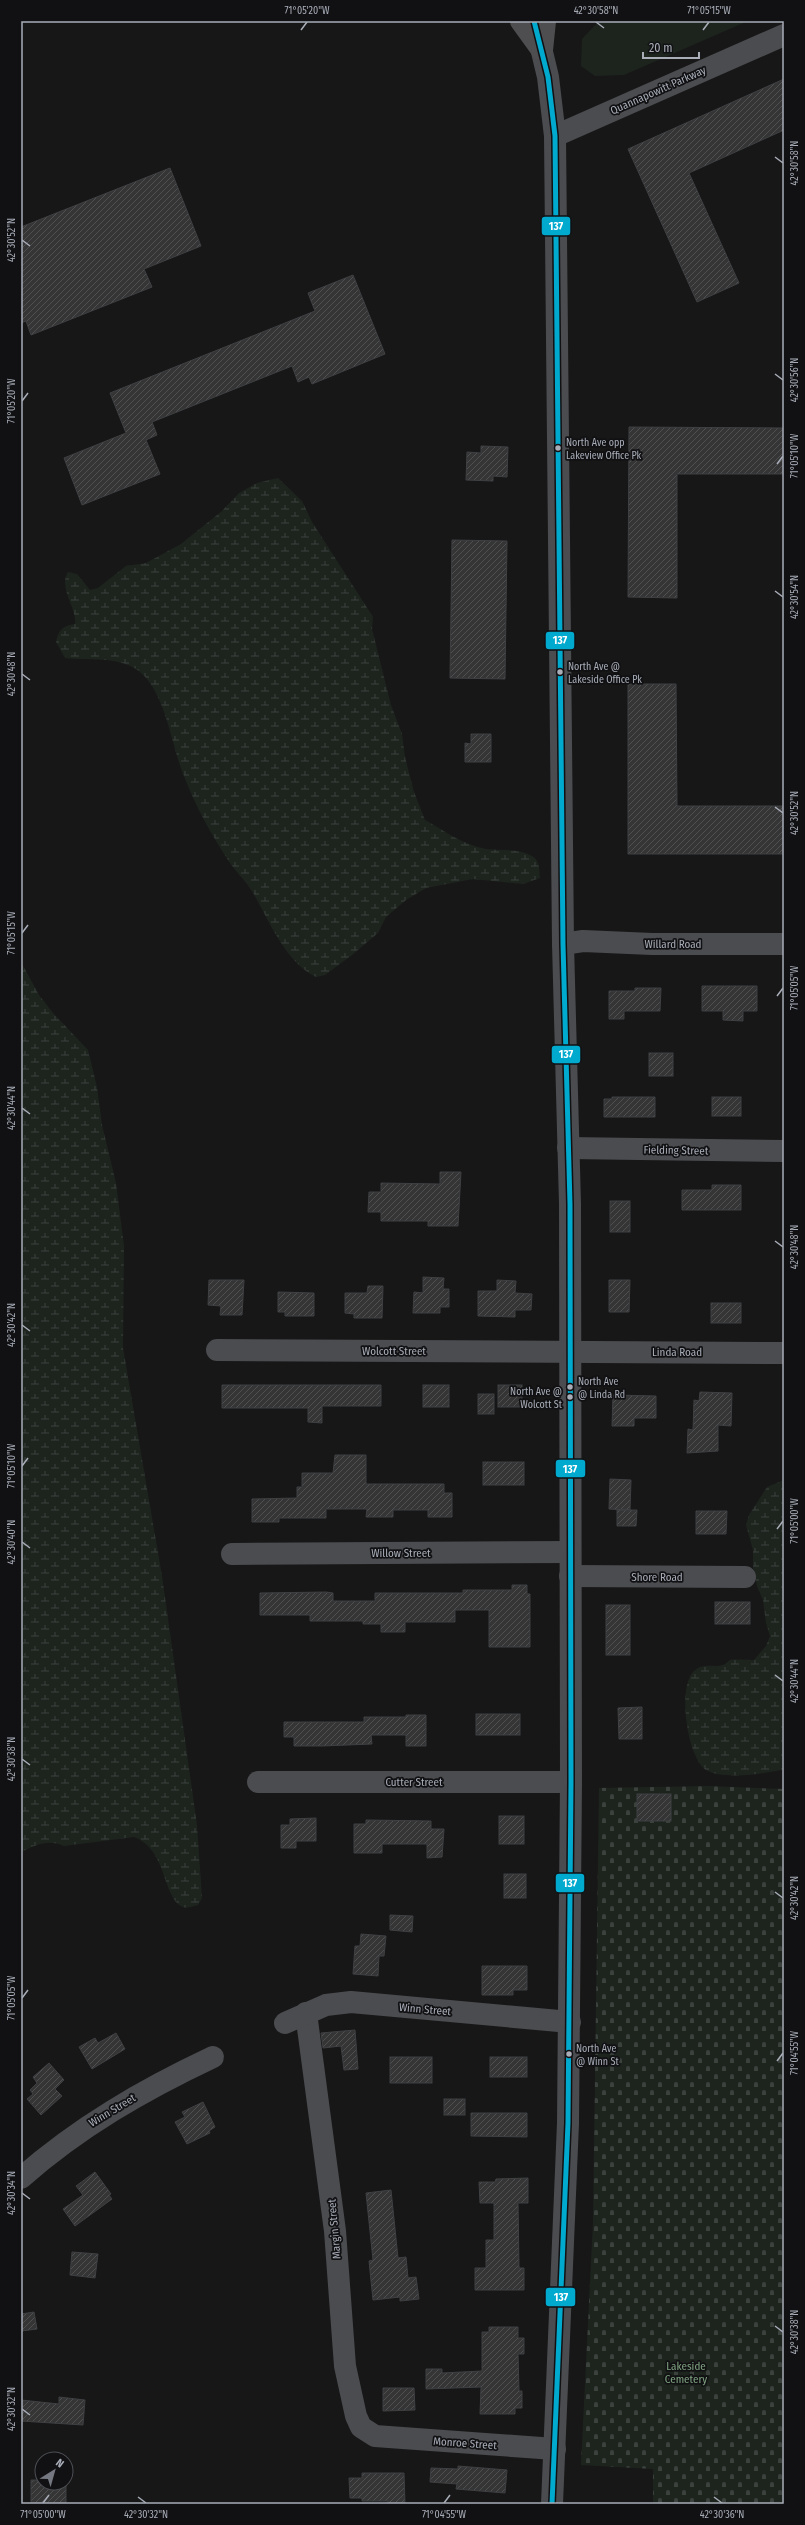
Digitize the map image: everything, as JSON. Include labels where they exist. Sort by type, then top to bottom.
[{"type":"highway","points":[[521,21],[542,50]]},
{"type":"highway","points":[[542,50],[545,21]]},
{"type":"street","points":[[534,21],[548,77],[555,136],[563,944],[568,1148],[570,1352],[570,2022],[552,2504]]},
{"type":"street","name":"Quannapowitt Parkway","points":[[555,136],[784,35]]},
{"type":"street","name":"Willard Road","points":[[563,944],[583,941],[652,944],[784,944]]},
{"type":"street","name":"Fielding Street","points":[[568,1148],[784,1151]]},
{"type":"street","name":"Wolcott Street","points":[[217,1350],[570,1352]]},
{"type":"street","name":"Linda Road","points":[[570,1352],[784,1353]]},
{"type":"street","name":"Willow Street","points":[[232,1554],[570,1552]]},
{"type":"street","name":"Shore Road","points":[[570,1576],[745,1577]]},
{"type":"street","name":"Cutter Street","points":[[258,1782],[571,1782]]},
{"type":"street","name":"Winn Street","points":[[285,2023],[326,2005],[351,2002],[570,2022]]},
{"type":"street","name":"Margin Street","points":[[306,2013],[335,2231],[345,2366],[356,2416],[361,2427],[374,2436]]},
{"type":"street","name":"Winn Street","points":[[21,2178],[88,2125],[130,2099],[213,2057]]},
{"type":"street","name":"Monroe Street","points":[[374,2436],[554,2449]]},
{"type":"green space","points":[[599,21],[748,21],[624,75],[595,76],[581,66],[582,39]]},
{"type":"green space","points":[[278,478],[302,501],[312,522],[373,617],[372,629],[391,705],[402,734],[405,757],[414,792],[425,820],[454,837],[478,847],[527,853],[535,858],[538,863],[540,878],[523,884],[473,879],[426,888],[406,900],[386,917],[378,933],[352,955],[325,975],[316,977],[305,970],[287,951],[252,891],[231,864],[210,830],[193,798],[179,764],[161,704],[146,678],[136,669],[119,662],[65,658],[56,642],[62,629],[75,624],[75,618],[65,585],[68,572],[77,574],[90,590],[98,588],[126,566],[146,563],[181,544],[222,511],[239,493],[257,483]]},
{"type":"green space","points":[[21,962],[39,995],[53,1013],[88,1050],[97,1087],[102,1125],[116,1183],[124,1246],[123,1348],[162,1576],[197,1825],[202,1898],[198,1905],[188,1908],[183,1907],[176,1902],[171,1894],[159,1862],[153,1852],[145,1843],[134,1837],[64,1846],[53,1843],[42,1843],[21,1852]]},
{"type":"green space","points":[[784,1480],[784,1769],[766,1773],[744,1775],[722,1775],[713,1773],[706,1770],[699,1763],[689,1737],[686,1722],[686,1691],[689,1679],[698,1668],[723,1665],[730,1660],[754,1660],[766,1646],[770,1636],[766,1623],[763,1600],[757,1586],[753,1568],[753,1550],[746,1525],[749,1515],[767,1487]]},
{"type":"green space","name":"Lakeside Cemetery","points":[[708,1786],[784,1789],[784,2504],[653,2504],[653,2469],[581,2465],[593,2222],[599,1788]]},
{"type":"building","points":[[784,79],[784,130],[689,173],[739,283],[697,302],[628,149]]},
{"type":"building","points":[[170,168],[201,246],[144,269],[152,287],[31,335],[26,321],[21,323],[21,227]]},
{"type":"building","points":[[353,275],[385,354],[312,384],[309,377],[298,382],[292,366],[152,422],[157,435],[146,440],[160,474],[82,505],[64,458],[126,433],[110,393],[315,311],[308,293]]},
{"type":"building","points":[[629,427],[784,428],[784,474],[677,474],[677,598],[628,597]]},
{"type":"building","points":[[481,446],[508,447],[507,477],[493,476],[493,481],[466,480],[467,452],[481,453]]},
{"type":"building","points":[[452,540],[507,541],[505,679],[450,678]]},
{"type":"building","points":[[628,684],[676,684],[677,806],[784,806],[784,854],[628,854]]},
{"type":"building","points":[[471,734],[491,734],[491,762],[465,762],[465,743],[471,744]]},
{"type":"building","points":[[702,986],[757,986],[757,1011],[743,1011],[743,1021],[723,1020],[723,1011],[702,1011]]},
{"type":"building","points":[[635,988],[661,988],[660,1011],[624,1011],[624,1019],[609,1019],[609,991],[635,991]]},
{"type":"building","points":[[649,1053],[673,1053],[673,1076],[649,1076]]},
{"type":"building","points":[[612,1097],[655,1097],[655,1117],[604,1117],[604,1099],[612,1099]]},
{"type":"building","points":[[712,1097],[741,1097],[741,1116],[712,1116]]},
{"type":"building","points":[[440,1172],[461,1172],[458,1226],[428,1226],[428,1221],[381,1221],[381,1212],[368,1212],[369,1192],[381,1192],[381,1183],[440,1184]]},
{"type":"building","points":[[712,1185],[741,1185],[741,1210],[682,1210],[682,1190],[712,1190]]},
{"type":"building","points":[[610,1201],[630,1201],[630,1232],[610,1232]]},
{"type":"building","points":[[423,1277],[444,1278],[443,1289],[449,1289],[449,1307],[440,1307],[440,1313],[413,1313],[414,1292],[423,1293]]},
{"type":"building","points":[[209,1280],[244,1280],[242,1315],[220,1315],[221,1306],[208,1305]]},
{"type":"building","points":[[497,1280],[516,1281],[515,1293],[532,1294],[531,1310],[515,1310],[515,1317],[478,1316],[478,1291],[497,1291]]},
{"type":"building","points":[[609,1280],[630,1280],[629,1312],[609,1312]]},
{"type":"building","points":[[368,1286],[383,1286],[382,1318],[354,1318],[354,1314],[345,1313],[345,1293],[367,1293]]},
{"type":"building","points":[[278,1292],[314,1293],[314,1316],[285,1316],[285,1312],[278,1312]]},
{"type":"building","points":[[711,1303],[741,1303],[741,1323],[711,1323]]},
{"type":"building","points":[[222,1385],[381,1385],[381,1406],[322,1406],[322,1423],[308,1422],[308,1408],[222,1408]]},
{"type":"building","points":[[423,1385],[449,1385],[449,1407],[423,1407]]},
{"type":"building","points":[[498,1385],[522,1385],[522,1407],[498,1407]]},
{"type":"building","points":[[700,1392],[732,1393],[731,1426],[718,1425],[718,1451],[687,1453],[688,1429],[693,1430],[694,1400],[699,1401]]},
{"type":"building","points":[[478,1394],[494,1394],[494,1414],[478,1414]]},
{"type":"building","points":[[613,1395],[656,1396],[656,1418],[634,1418],[634,1426],[612,1426]]},
{"type":"building","points":[[335,1455],[366,1455],[366,1484],[444,1484],[444,1493],[452,1493],[452,1517],[428,1517],[428,1510],[393,1510],[393,1517],[366,1517],[367,1509],[326,1509],[326,1518],[279,1518],[279,1522],[252,1522],[252,1499],[297,1498],[297,1487],[302,1487],[302,1473],[333,1473]]},
{"type":"building","points":[[483,1462],[524,1462],[524,1485],[483,1485]]},
{"type":"building","points":[[610,1479],[631,1480],[630,1510],[609,1509]]},
{"type":"building","points":[[617,1510],[637,1510],[636,1526],[617,1526]]},
{"type":"building","points":[[696,1511],[727,1511],[726,1534],[696,1534]]},
{"type":"building","points":[[512,1585],[527,1585],[527,1594],[530,1594],[530,1647],[489,1647],[489,1610],[455,1610],[455,1622],[405,1622],[405,1632],[381,1632],[381,1624],[363,1624],[363,1621],[310,1621],[310,1615],[260,1615],[260,1593],[326,1592],[333,1593],[333,1601],[375,1601],[375,1593],[463,1593],[463,1590],[512,1590]]},
{"type":"building","points":[[715,1602],[750,1602],[750,1624],[715,1624]]},
{"type":"building","points":[[606,1605],[630,1605],[630,1655],[606,1655]]},
{"type":"building","points":[[642,1707],[642,1739],[619,1739],[618,1708]]},
{"type":"building","points":[[476,1714],[520,1714],[520,1735],[476,1735]]},
{"type":"building","points":[[406,1715],[426,1715],[426,1746],[406,1746],[406,1735],[371,1735],[372,1744],[322,1746],[294,1746],[294,1737],[284,1737],[284,1722],[364,1722],[364,1717],[406,1717]]},
{"type":"building","points":[[637,1794],[671,1794],[671,1821],[637,1821]]},
{"type":"building","points":[[499,1816],[524,1816],[524,1844],[499,1844]]},
{"type":"building","points":[[316,1818],[316,1841],[296,1841],[296,1848],[281,1848],[281,1825],[290,1825],[290,1819]]},
{"type":"building","points":[[366,1820],[431,1821],[431,1829],[444,1829],[442,1857],[427,1858],[427,1844],[382,1844],[382,1853],[354,1853],[354,1824],[366,1824]]},
{"type":"building","points":[[504,1874],[526,1874],[526,1898],[504,1898]]},
{"type":"building","points":[[390,1915],[413,1916],[412,1932],[390,1930]]},
{"type":"building","points":[[361,1934],[386,1936],[384,1956],[379,1956],[378,1976],[353,1974],[355,1946],[360,1946]]},
{"type":"building","points":[[482,1966],[527,1966],[527,1990],[513,1990],[513,1995],[482,1995]]},
{"type":"building","points":[[355,2030],[358,2069],[344,2070],[341,2046],[323,2048],[321,2033]]},
{"type":"building","points":[[116,2033],[125,2049],[92,2069],[79,2047],[95,2038],[98,2043]]},
{"type":"building","points":[[390,2057],[432,2057],[432,2083],[390,2083]]},
{"type":"building","points":[[490,2057],[527,2057],[527,2077],[490,2077]]},
{"type":"building","points":[[49,2063],[64,2080],[55,2089],[62,2096],[41,2115],[27,2099],[33,2094],[30,2090],[37,2083],[33,2077]]},
{"type":"building","points":[[444,2099],[465,2099],[465,2115],[444,2115]]},
{"type":"building","points":[[203,2102],[215,2127],[209,2131],[210,2133],[187,2144],[175,2122],[185,2117],[182,2112]]},
{"type":"building","points":[[471,2113],[527,2113],[527,2137],[471,2136]]},
{"type":"building","points":[[95,2172],[111,2194],[109,2195],[112,2199],[75,2226],[63,2209],[83,2195],[76,2186]]},
{"type":"building","points":[[528,2178],[528,2203],[518,2203],[519,2268],[524,2268],[524,2290],[475,2290],[475,2268],[486,2268],[486,2240],[494,2240],[494,2203],[480,2203],[479,2182],[495,2182],[496,2179]]},
{"type":"building","points":[[391,2190],[398,2258],[406,2257],[408,2278],[416,2277],[419,2299],[400,2301],[400,2297],[373,2300],[369,2261],[373,2260],[366,2193]]},
{"type":"building","points":[[72,2252],[98,2254],[95,2278],[70,2275]]},
{"type":"building","points":[[34,2312],[37,2329],[21,2331],[21,2314]]},
{"type":"building","points":[[489,2327],[518,2327],[518,2338],[524,2338],[524,2354],[518,2354],[519,2391],[522,2391],[522,2408],[515,2408],[515,2414],[480,2414],[481,2387],[426,2389],[426,2369],[442,2369],[442,2373],[482,2371],[482,2332],[489,2332]]},
{"type":"building","points":[[383,2388],[414,2388],[415,2410],[383,2411]]},
{"type":"building","points":[[59,2397],[85,2400],[83,2425],[21,2421],[21,2400],[59,2404]]},
{"type":"building","points":[[458,2466],[507,2470],[505,2493],[456,2489],[457,2484],[430,2482],[431,2468],[458,2469]]},
{"type":"building","points":[[362,2473],[404,2473],[405,2504],[388,2504],[388,2501],[362,2501],[362,2498],[350,2498],[349,2478],[362,2478]]},
{"type":"building","points":[[31,2480],[34,2480],[34,2491],[66,2491],[66,2504],[31,2504]]},
{"type":"transit line","name":"137","points":[[534,21],[548,77],[555,136],[563,944],[570,1204],[571,1782],[568,2123],[552,2504]]},
{"type":"place","name":"North Ave opp Lakeview Office Pk","points":[[558,448]]},
{"type":"place","name":"North Ave @ Lakeside Office Pk","points":[[560,672]]},
{"type":"place","name":"North Ave @ Linda Rd","points":[[570,1387]]},
{"type":"place","name":"North Ave @ Wolcott St","points":[[570,1397]]},
{"type":"place","name":"North Ave @ Winn St","points":[[569,2054]]}]
